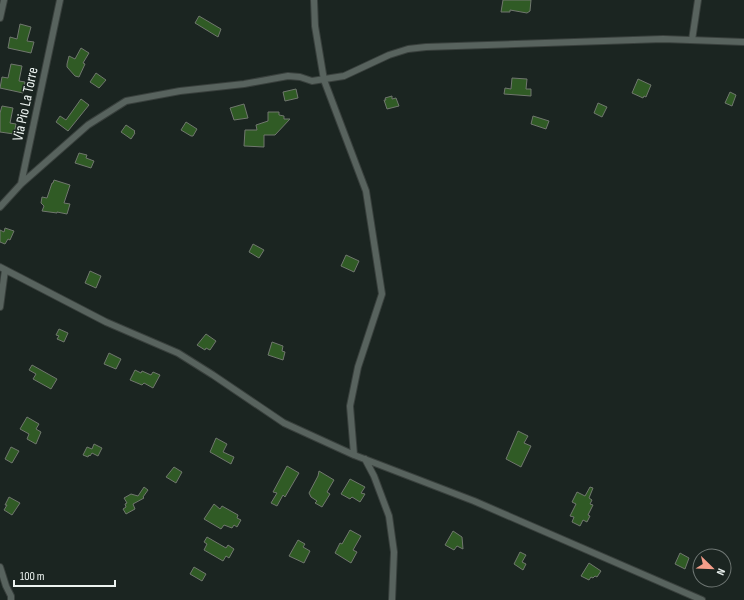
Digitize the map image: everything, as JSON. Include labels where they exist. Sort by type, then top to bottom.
[{"type":"street","points":[[0,18],[4,0]]},
{"type":"street","name":"Via Pio La Torre","points":[[0,207],[21,184],[60,0]]},
{"type":"street","points":[[314,0],[315,26],[324,80],[366,191],[382,294],[358,367],[350,406],[354,455]]},
{"type":"street","points":[[692,40],[698,0]]},
{"type":"street","points":[[21,184],[88,125],[126,101],[180,91],[244,84],[288,76],[312,80],[324,80],[344,76],[389,55],[408,49],[426,47],[595,40],[663,39],[744,42]]},
{"type":"street","points":[[0,307],[3,269],[106,322],[178,353],[284,423],[354,455],[474,501],[702,600]]},
{"type":"street","points":[[364,459],[374,476],[389,516],[394,552],[392,600]]},
{"type":"street","points":[[0,567],[11,596],[11,600]]},
{"type":"building","points":[[503,0],[531,0],[530,11],[527,13],[510,10],[510,12],[501,12]]},
{"type":"building","points":[[199,16],[221,29],[218,37],[195,23]]},
{"type":"building","points":[[20,24],[31,27],[27,41],[34,42],[31,53],[8,48],[10,37],[17,39]]},
{"type":"building","points":[[81,48],[89,53],[83,63],[85,64],[79,77],[75,76],[67,67],[67,64],[69,56],[75,59]]},
{"type":"building","points":[[11,64],[22,66],[19,81],[25,82],[23,93],[0,88],[2,77],[8,78]]},
{"type":"building","points":[[96,73],[106,80],[99,88],[90,82]]},
{"type":"building","points":[[512,78],[527,79],[526,89],[531,89],[531,96],[504,94],[505,88],[511,89]]},
{"type":"building","points":[[638,79],[651,85],[646,97],[644,96],[643,98],[632,93]]},
{"type":"building","points":[[296,89],[298,98],[285,101],[283,92]]},
{"type":"building","points":[[730,92],[736,95],[732,106],[725,103]]},
{"type":"building","points":[[392,96],[392,99],[396,98],[399,106],[387,109],[384,100],[386,100],[385,98]]},
{"type":"building","points":[[81,99],[89,105],[68,131],[56,122],[60,116],[66,120]]},
{"type":"building","points":[[598,103],[607,107],[602,117],[594,113]]},
{"type":"building","points":[[244,104],[248,118],[234,120],[230,108]]},
{"type":"building","points":[[2,106],[13,108],[10,123],[16,124],[14,134],[0,132],[0,113]]},
{"type":"building","points":[[268,112],[279,112],[279,115],[284,116],[284,119],[290,119],[275,135],[264,135],[264,147],[244,146],[245,130],[257,130],[256,125],[268,121]]},
{"type":"building","points":[[533,116],[549,121],[546,129],[531,124]]},
{"type":"building","points":[[186,122],[197,129],[193,136],[181,130]]},
{"type":"building","points":[[126,125],[135,131],[131,139],[121,132]]},
{"type":"building","points":[[79,153],[87,155],[86,158],[94,161],[91,168],[75,163]]},
{"type":"building","points":[[54,180],[70,185],[64,203],[70,204],[67,214],[42,211],[44,206],[41,203],[42,197],[47,198]]},
{"type":"building","points":[[5,228],[14,231],[10,240],[8,239],[5,244],[0,242],[0,230],[4,232]]},
{"type":"building","points":[[253,244],[264,250],[259,258],[249,252]]},
{"type":"building","points":[[346,255],[359,261],[354,272],[341,266]]},
{"type":"building","points":[[90,271],[101,276],[96,288],[85,283]]},
{"type":"building","points":[[59,329],[68,333],[64,342],[57,339],[59,336],[56,335]]},
{"type":"building","points":[[206,334],[216,341],[210,350],[206,348],[205,350],[197,345]]},
{"type":"building","points":[[272,342],[283,346],[282,351],[285,352],[283,360],[268,355]]},
{"type":"building","points":[[109,353],[121,359],[116,369],[104,364]]},
{"type":"building","points":[[32,365],[57,379],[51,389],[33,379],[36,374],[29,370]]},
{"type":"building","points":[[135,370],[151,375],[153,372],[160,375],[153,388],[144,383],[142,385],[130,380]]},
{"type":"building","points":[[27,417],[39,424],[36,429],[41,432],[36,444],[27,439],[29,434],[20,429]]},
{"type":"building","points":[[518,431],[528,436],[524,443],[531,446],[521,467],[506,459]]},
{"type":"building","points":[[216,438],[227,444],[223,452],[234,457],[231,464],[210,452]]},
{"type":"building","points":[[94,444],[102,448],[98,456],[92,453],[88,457],[83,455],[87,447],[92,449]]},
{"type":"building","points":[[11,447],[19,451],[12,463],[5,459]]},
{"type":"building","points":[[287,466],[299,473],[285,497],[283,495],[277,506],[271,503],[277,493],[273,492]]},
{"type":"building","points":[[174,467],[182,472],[176,483],[166,477]]},
{"type":"building","points":[[319,471],[334,480],[327,492],[330,494],[322,507],[315,503],[317,501],[311,497],[309,493]]},
{"type":"building","points":[[350,479],[365,487],[361,493],[365,494],[360,502],[352,497],[350,499],[341,494]]},
{"type":"building","points":[[144,487],[148,490],[143,497],[144,498],[133,504],[135,509],[126,514],[123,509],[126,507],[125,504],[127,503],[124,498],[131,494],[138,496]]},
{"type":"building","points":[[590,487],[593,488],[589,498],[592,500],[590,504],[593,505],[588,515],[590,516],[587,522],[583,520],[580,526],[572,522],[574,517],[570,516],[576,504],[572,502],[577,492],[585,496]]},
{"type":"building","points":[[9,497],[20,503],[12,515],[4,510]]},
{"type":"building","points":[[214,504],[220,509],[222,506],[238,515],[237,518],[241,520],[237,527],[234,525],[232,528],[224,525],[221,529],[204,519]]},
{"type":"building","points":[[350,530],[361,536],[353,550],[357,552],[351,563],[335,553],[340,543],[342,544]]},
{"type":"building","points":[[453,531],[462,537],[463,549],[457,546],[454,550],[445,545]]},
{"type":"building","points":[[207,537],[226,548],[228,545],[234,549],[229,558],[226,556],[223,561],[204,550],[207,544],[204,542]]},
{"type":"building","points":[[298,540],[305,544],[303,547],[310,551],[304,563],[289,556]]},
{"type":"building","points":[[520,552],[526,555],[522,562],[526,564],[523,570],[514,564]]},
{"type":"building","points":[[680,553],[689,558],[685,569],[675,564]]},
{"type":"building","points":[[589,563],[601,571],[597,577],[591,577],[589,580],[581,576]]},
{"type":"building","points":[[194,567],[206,574],[202,581],[190,574]]}]
